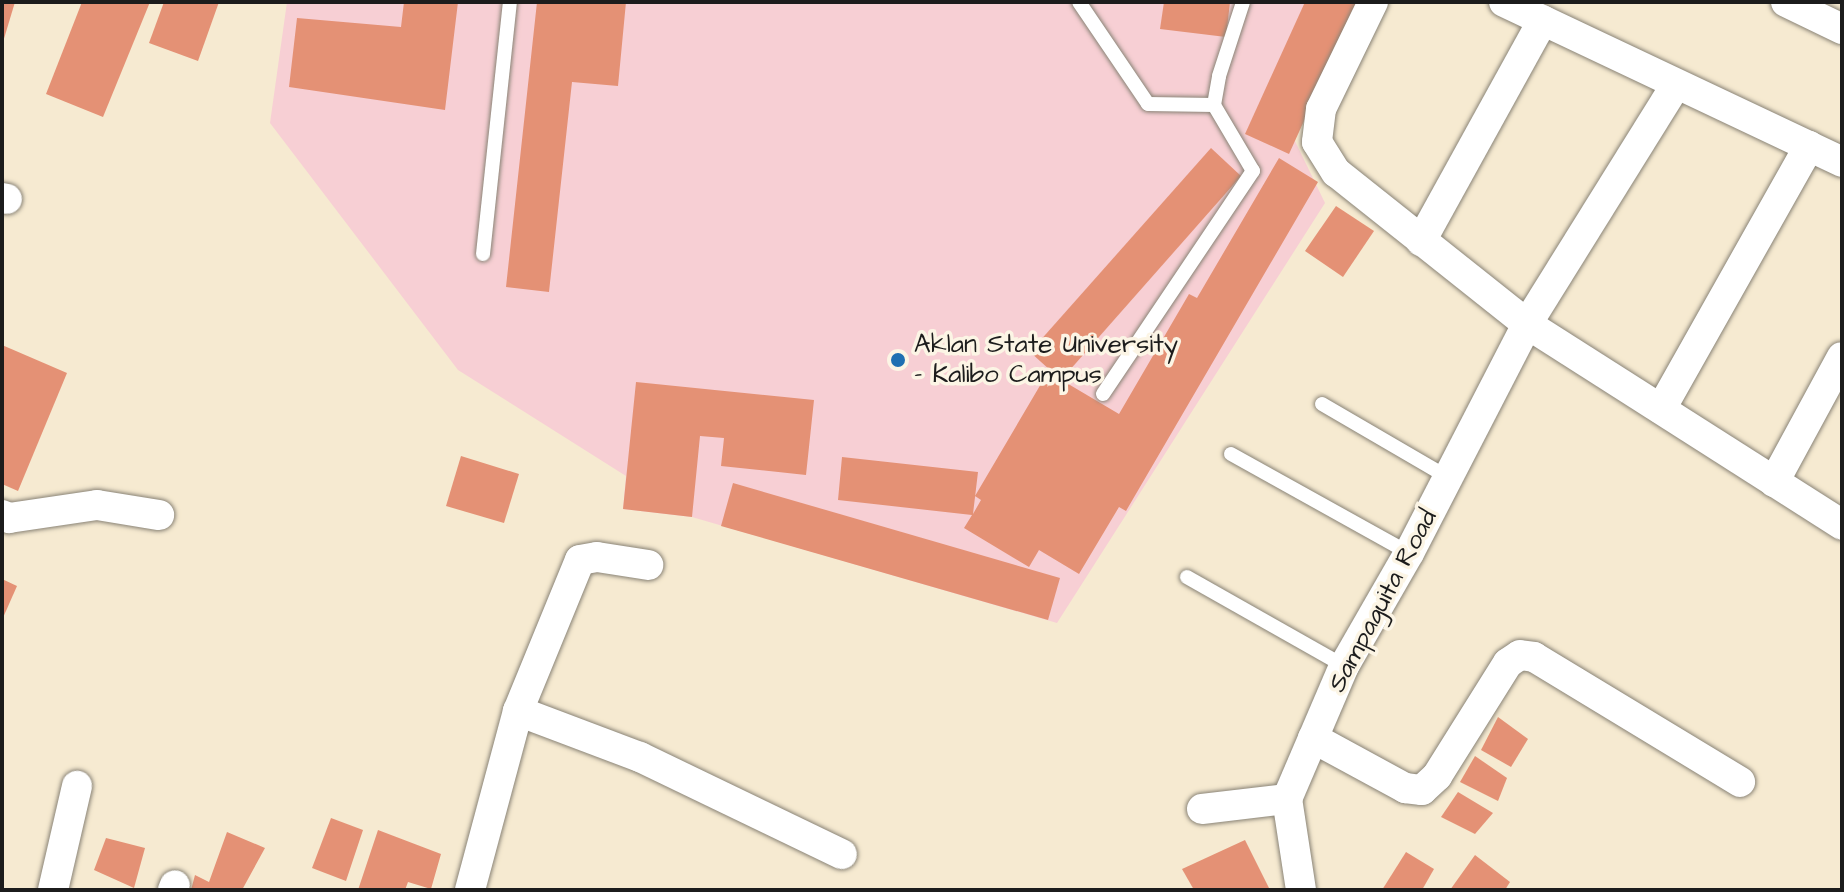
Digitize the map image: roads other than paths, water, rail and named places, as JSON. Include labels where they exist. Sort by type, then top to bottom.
[{"type":"street","points":[[1373,2],[1321,109],[1317,142],[1336,172],[1527,324],[1842,525]]},
{"type":"street","points":[[1504,2],[1842,162]]},
{"type":"street","points":[[1786,2],[1842,29]]},
{"type":"street","points":[[1421,241],[1543,20]]},
{"type":"street","name":"Sampaguita Road","points":[[1287,799],[1344,666],[1409,553],[1527,324],[1676,85]]},
{"type":"street","points":[[1661,409],[1809,146]]},
{"type":"street","points":[[1774,482],[1842,357]]},
{"type":"street","points":[[2,515],[9,518],[97,505],[159,515]]},
{"type":"street","points":[[470,890],[518,711],[580,560],[597,557],[648,565]]},
{"type":"street","points":[[1313,738],[1405,788],[1422,790],[1437,776],[1508,663],[1520,655],[1534,657],[1740,782]]},
{"type":"street","points":[[518,711],[640,757],[842,854]]},
{"type":"street","points":[[53,890],[77,786]]},
{"type":"street","points":[[1202,809],[1287,799],[1301,890]]},
{"type":"lane","points":[[483,254],[510,2]]},
{"type":"lane","points":[[1079,2],[1148,104],[1214,105]]},
{"type":"lane","points":[[1103,394],[1253,171],[1214,105],[1219,76],[1243,2]]},
{"type":"lane","points":[[1322,404],[1449,478]]},
{"type":"lane","points":[[1231,454],[1409,553]]},
{"type":"lane","points":[[1187,577],[1344,666]]},
{"type":"place","name":"Aklan State University - Kalibo Campus","points":[[898,360]]}]
